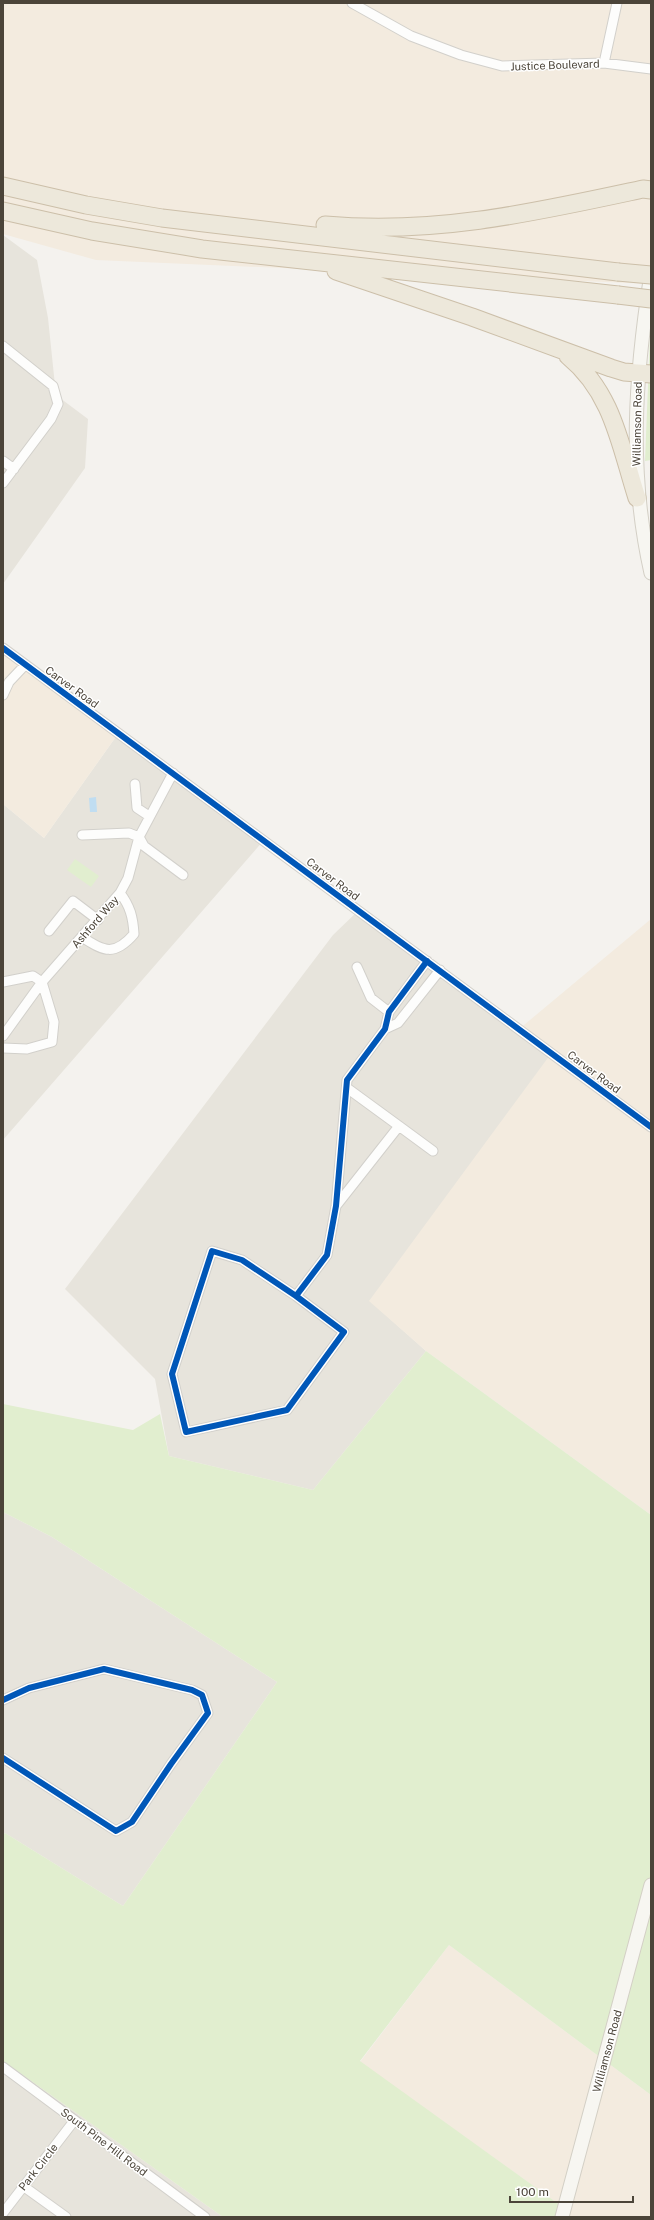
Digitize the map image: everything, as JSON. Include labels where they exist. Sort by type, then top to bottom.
[{"type":"highway","points":[[3,186],[86,205],[162,218],[651,275]]},
{"type":"highway","points":[[162,218],[245,218],[361,228],[442,226],[506,217],[643,189],[651,190]]},
{"type":"highway","points":[[3,211],[132,238],[297,260],[651,299]]},
{"type":"highway","points":[[297,260],[382,286],[611,368],[644,374]]},
{"type":"highway","points":[[562,351],[590,377],[607,404],[637,498]]},
{"type":"main road","name":"Williamson Road","points":[[651,275],[644,374],[635,464],[637,498],[651,573]]},
{"type":"main road","name":"Williamson Road","points":[[562,2217],[651,1885]]},
{"type":"street","name":"Justice Boulevard","points":[[352,3],[411,36],[461,55],[502,66],[604,63],[651,69]]},
{"type":"street","points":[[604,63],[617,3]]},
{"type":"street","points":[[3,346],[53,386],[57,394],[58,404],[51,419],[3,483]]},
{"type":"street","points":[[3,461],[14,469]]},
{"type":"street","name":"Carver Road","points":[[3,648],[23,667],[173,773],[651,1127]]},
{"type":"street","points":[[5,692],[9,682],[23,667]]},
{"type":"street","name":"Ashford Way","points":[[3,1034],[42,982],[98,920],[120,893],[128,878],[140,837],[149,816],[173,773]]},
{"type":"street","points":[[135,784],[136,808],[149,816]]},
{"type":"street","points":[[82,835],[129,834],[140,837],[144,846],[183,875]]},
{"type":"street","points":[[82,937],[96,946],[108,950],[124,946],[134,934],[133,919],[130,905],[120,893]]},
{"type":"street","points":[[49,931],[73,902],[98,920]]},
{"type":"street","points":[[296,1296],[327,1255],[336,1206],[347,1080],[385,1029],[389,1012],[427,961]]},
{"type":"street","points":[[357,967],[371,998],[389,1012]]},
{"type":"street","points":[[385,1029],[398,1023],[440,970]]},
{"type":"street","points":[[3,982],[32,976],[42,982],[54,1022],[52,1042],[27,1049],[3,1048]]},
{"type":"street","points":[[347,1088],[433,1151]]},
{"type":"street","points":[[336,1206],[399,1126]]},
{"type":"street","points":[[212,1251],[242,1260],[296,1296],[344,1332],[287,1410],[186,1432],[172,1374],[212,1251]]},
{"type":"street","points":[[3,1700],[29,1688],[104,1668],[192,1690],[202,1695],[208,1713],[132,1822],[116,1831],[3,1758]]},
{"type":"street","name":"South Pine Hill Road","points":[[3,2066],[74,2121],[205,2217]]},
{"type":"street","name":"Park Circle","points":[[3,2213],[74,2121]]},
{"type":"street","points":[[24,2186],[66,2217]]},
{"type":"shaded area","points":[[3,3],[651,3],[651,284],[96,260],[3,234]]},
{"type":"shaded area","points":[[3,235],[37,260],[48,318],[56,395],[88,419],[85,468],[3,584]]},
{"type":"shaded area","points":[[3,642],[120,731],[44,838],[3,804]]},
{"type":"shaded area","points":[[120,731],[264,840],[3,1140],[3,804],[44,838]]},
{"type":"shaded area","points":[[360,909],[551,1055],[370,1301],[426,1351],[313,1490],[169,1456],[155,1379],[65,1289],[333,935]]},
{"type":"shaded area","points":[[651,919],[651,1515],[426,1351],[369,1301],[550,1055],[518,1030]]},
{"type":"shaded area","points":[[3,1512],[52,1537],[277,1682],[123,1906],[5,1833],[3,1835]]},
{"type":"shaded area","points":[[449,1945],[651,2095],[651,2217],[558,2217],[560,2205],[360,2062]]},
{"type":"shaded area","points":[[3,2061],[223,2217],[3,2217]]},
{"type":"green space","points":[[651,309],[651,460],[645,461]]},
{"type":"green space","points":[[75,859],[99,876],[91,887],[67,870]]},
{"type":"green space","points":[[426,1351],[651,1515],[651,2095],[449,1945],[360,2061],[560,2205],[558,2217],[223,2217],[3,2061],[3,1835],[5,1833],[123,1906],[277,1682],[52,1537],[3,1512],[3,1404],[133,1430],[160,1414],[169,1456],[313,1490]]},
{"type":"water","points":[[96,797],[97,812],[90,812],[89,798]]},
{"type":"cycle path","points":[[3,648],[651,1127]]},
{"type":"cycle path","points":[[296,1296],[242,1260],[212,1251],[172,1374],[186,1432],[287,1410],[344,1332],[296,1296],[327,1255],[336,1206],[347,1080],[385,1029],[389,1012],[427,961]]},
{"type":"cycle path","points":[[3,1700],[29,1688],[104,1669],[192,1690],[202,1695],[208,1713],[132,1822],[116,1831],[3,1758]]}]
